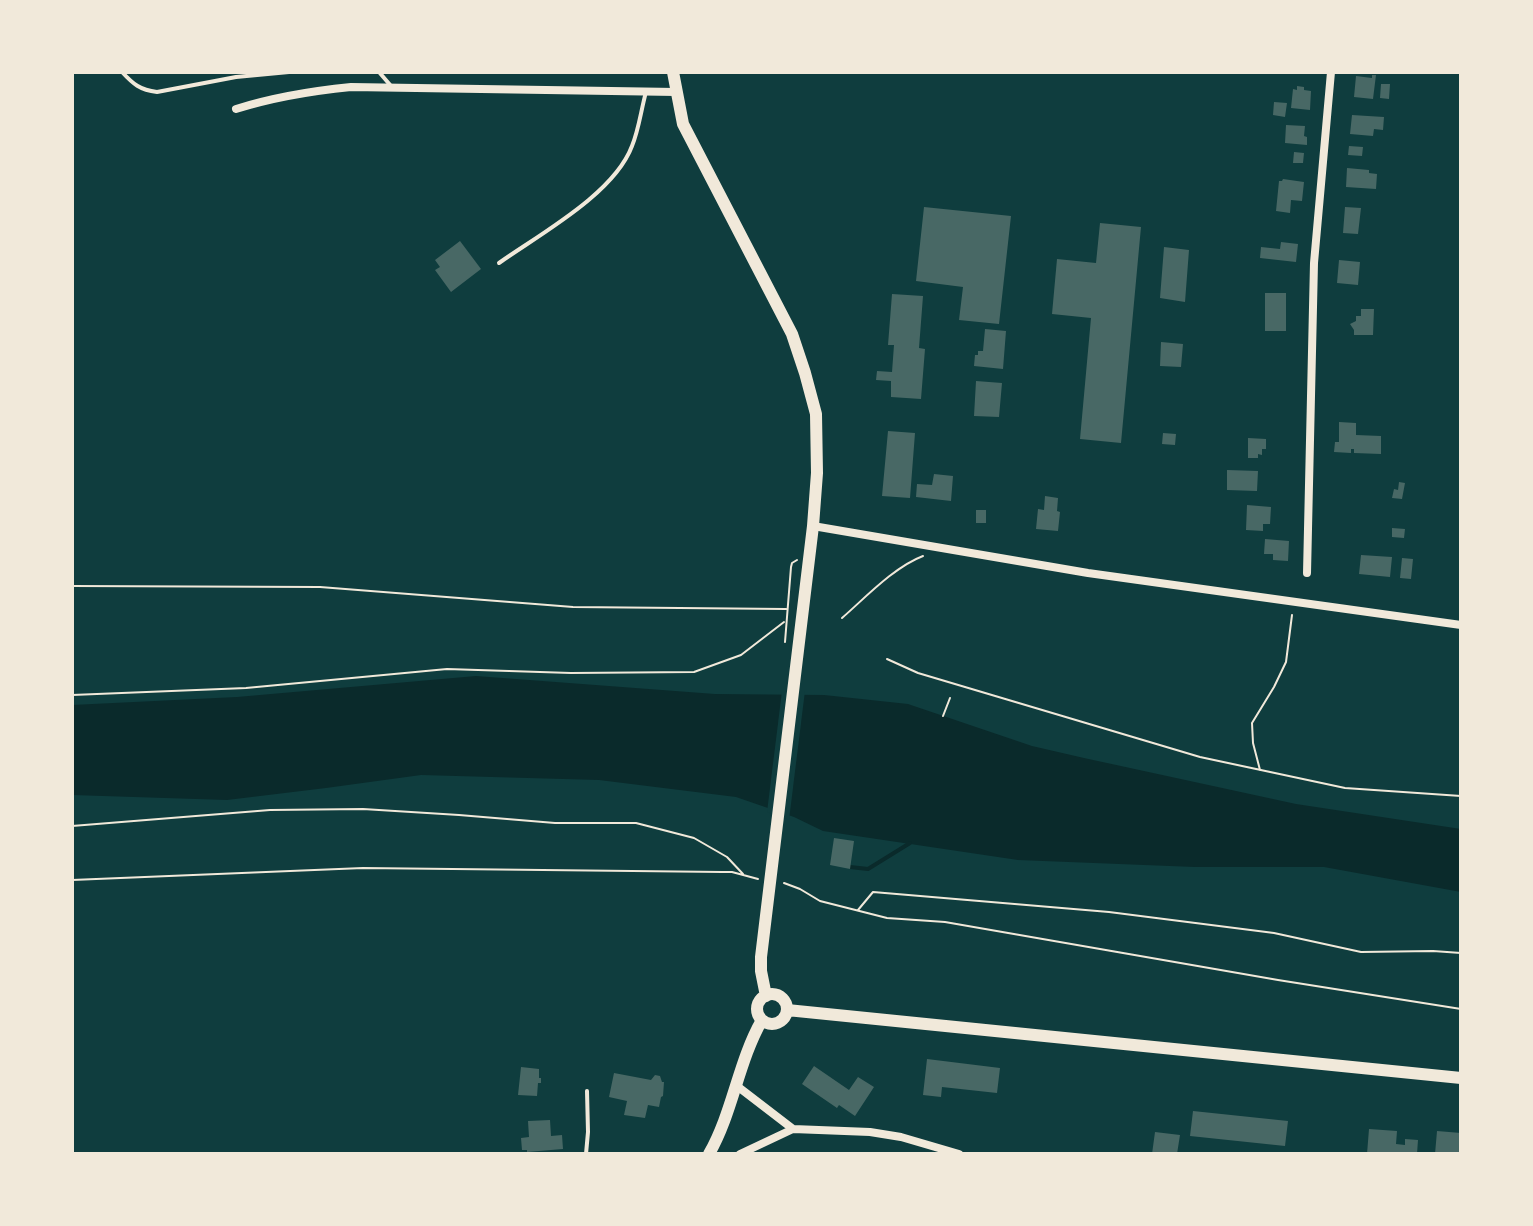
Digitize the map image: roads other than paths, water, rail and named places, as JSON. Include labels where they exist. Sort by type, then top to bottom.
[{"type":"main road","points":[[673,72],[683,124],[792,334],[816,414],[817,473],[813,526],[761,957],[766,996]]},
{"type":"main road","points":[[766,996],[782,998],[787,1010],[779,1023],[770,1024],[758,1014],[761,1000],[766,996]]},
{"type":"main road","points":[[787,1010],[1461,1078]]},
{"type":"main road","points":[[709,1154],[730,1110],[752,1037],[762,1020]]},
{"type":"street","points":[[1307,573],[1314,263],[1331,72]]},
{"type":"street","points":[[236,109],[304,92],[351,87],[676,92]]},
{"type":"street","points":[[813,526],[1088,573],[1461,625]]},
{"type":"street","points":[[737,1086],[793,1129]]},
{"type":"street","points":[[740,1154],[793,1129],[870,1132],[901,1137],[959,1154]]},
{"type":"lane","points":[[122,72],[134,86],[157,92],[234,74],[289,72]]},
{"type":"lane","points":[[379,72],[393,87]]},
{"type":"lane","points":[[499,263],[589,201],[615,176],[632,147],[646,92]]},
{"type":"lane","points":[[586,1154],[587,1091]]},
{"type":"water","points":[[476,676],[715,694],[824,695],[908,704],[1032,746],[1084,758],[1296,804],[1461,829],[1461,892],[1324,867],[1195,867],[1018,860],[823,831],[794,817],[736,797],[599,780],[421,775],[227,800],[72,795],[72,705],[237,697]]},
{"type":"waterway","points":[[850,867],[868,869],[910,843]]}]
